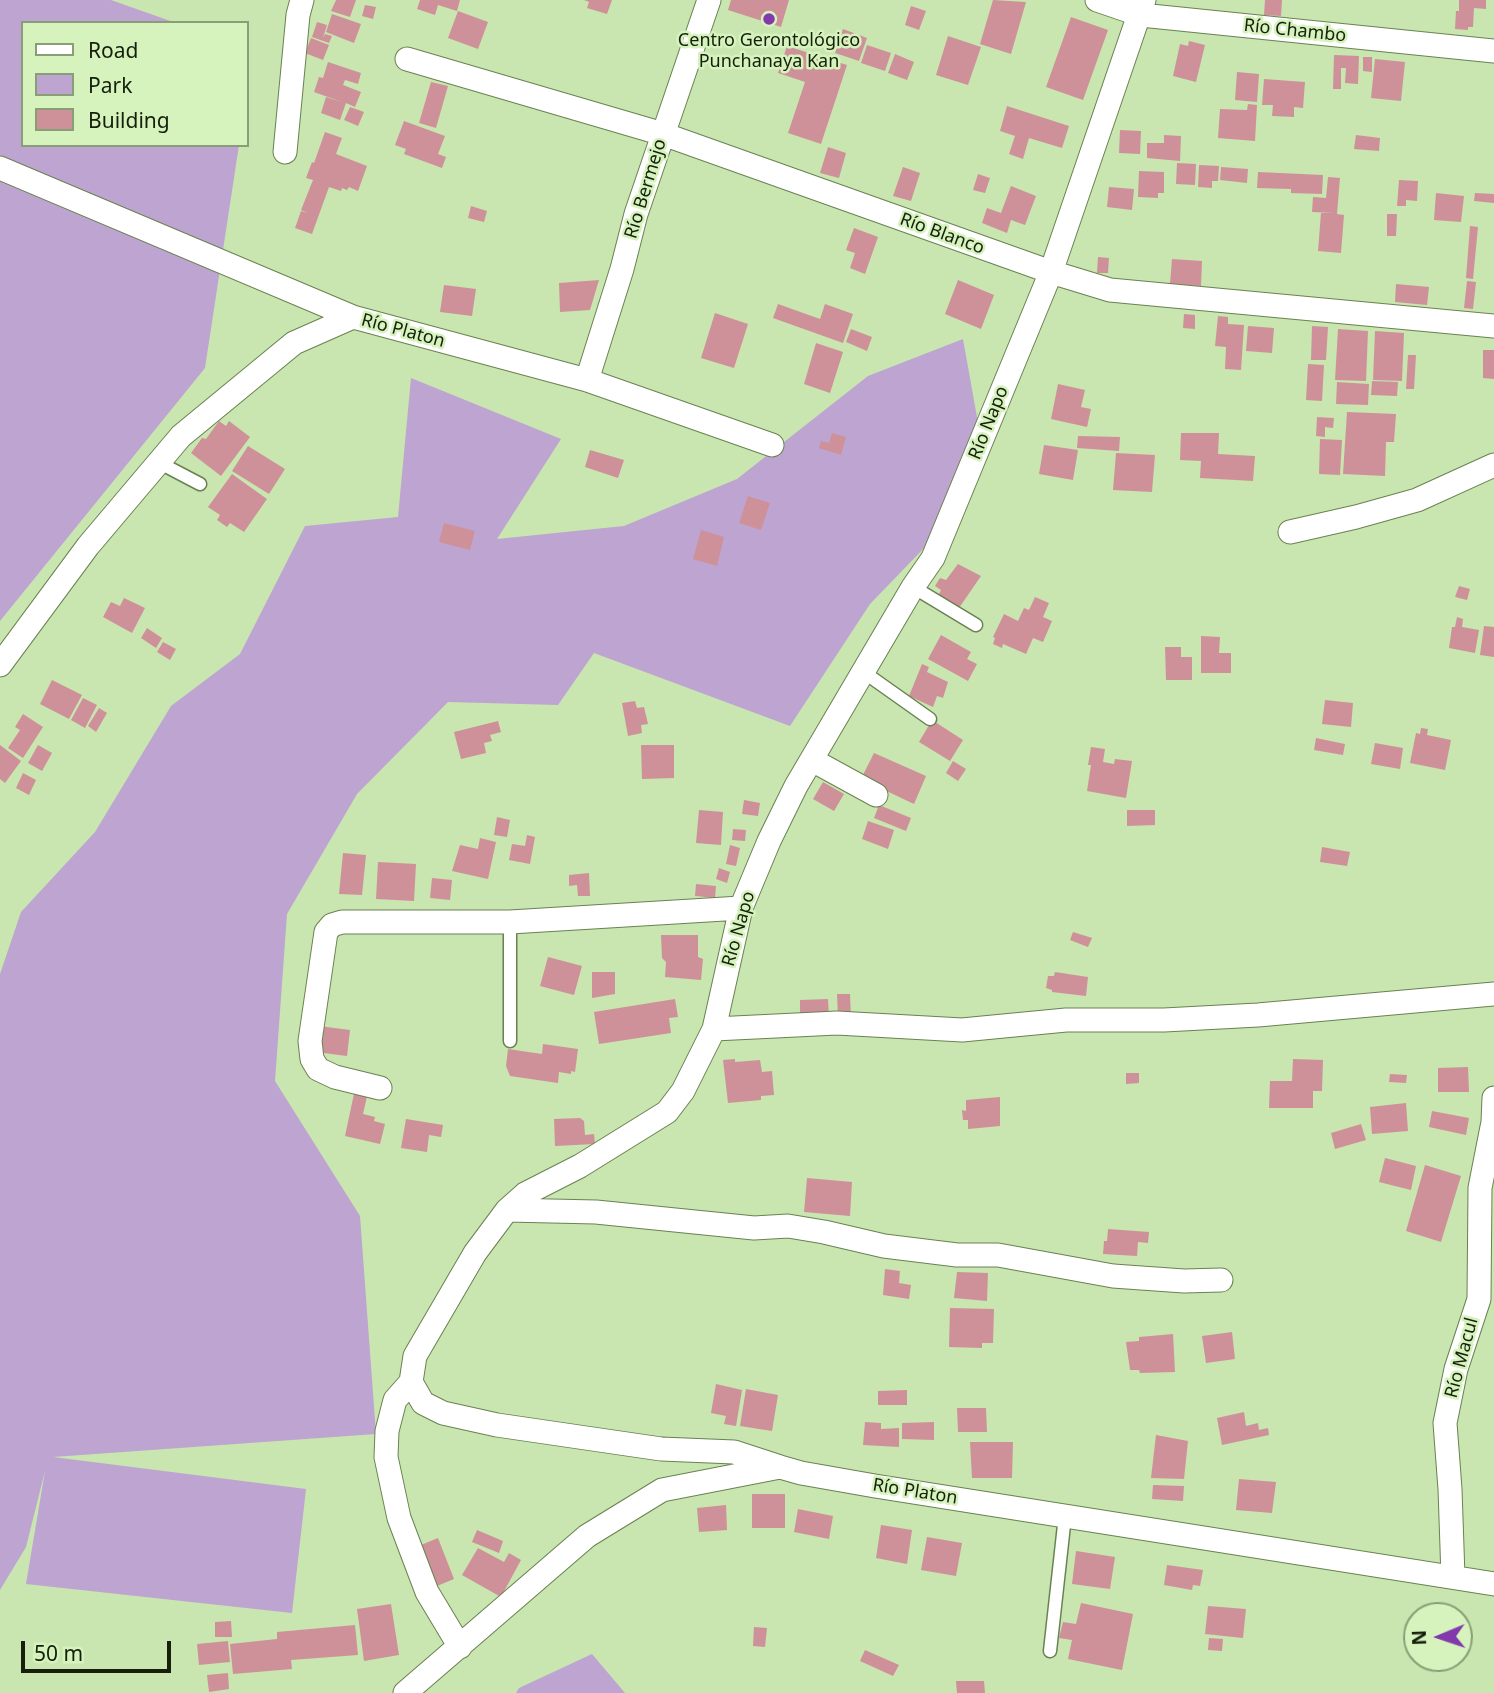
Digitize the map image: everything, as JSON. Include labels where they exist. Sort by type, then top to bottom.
[{"type":"street","points":[[285,152],[298,15],[302,0]]},
{"type":"street","name":"Río Bermejo","points":[[587,380],[622,269],[636,214],[709,0]]},
{"type":"street","name":"Río Chambo","points":[[1097,0],[1494,51]]},
{"type":"street","name":"Río Napo","points":[[460,1647],[427,1592],[399,1518],[386,1457],[387,1431],[395,1400],[411,1382],[415,1356],[475,1252],[507,1210],[525,1194],[580,1166],[667,1112],[682,1091],[714,1029],[741,908],[769,841],[796,786],[913,587],[933,558],[1051,272],[1143,7]]},
{"type":"street","name":"Río Blanco","points":[[407,59],[663,134],[1051,272],[1110,290],[1494,326]]},
{"type":"street","points":[[0,168],[353,317]]},
{"type":"street","name":"Río Platon","points":[[0,666],[88,546],[181,436],[294,343],[353,317],[587,380],[772,445]]},
{"type":"street","points":[[1290,531],[1417,500],[1494,465]]},
{"type":"street","points":[[812,760],[876,795]]},
{"type":"street","points":[[380,1088],[335,1077],[318,1069],[312,1059],[310,1041],[326,932],[332,925],[342,922],[510,922],[741,908]]},
{"type":"street","points":[[714,1029],[837,1023],[962,1030],[1066,1020],[1164,1020],[1258,1015],[1494,994]]},
{"type":"street","name":"Río Macul","points":[[1453,1577],[1445,1423],[1456,1369],[1479,1298],[1487,1255],[1480,1188],[1493,1122],[1494,1098]]},
{"type":"street","points":[[507,1210],[596,1212],[754,1228],[788,1226],[884,1246],[957,1255],[998,1255],[1112,1276],[1184,1281],[1221,1280]]},
{"type":"street","points":[[411,1382],[423,1403],[443,1413],[661,1449],[734,1452],[780,1467]]},
{"type":"street","name":"Río Platon","points":[[405,1693],[587,1536],[662,1490],[780,1467],[862,1484],[1494,1584]]},
{"type":"lane","points":[[158,461],[200,484]]},
{"type":"lane","points":[[913,587],[976,625]]},
{"type":"lane","points":[[864,673],[930,719]]},
{"type":"lane","points":[[510,922],[510,1041]]},
{"type":"lane","points":[[1050,1651],[1065,1516]]},
{"type":"green space","points":[[0,0],[111,0],[170,21],[21,21],[21,147],[239,147],[205,368],[0,621]]},
{"type":"green space","points":[[963,339],[985,462],[928,544],[870,604],[790,726],[594,653],[558,705],[448,702],[357,794],[287,914],[275,1081],[360,1216],[376,1434],[53,1457],[306,1489],[292,1613],[26,1584],[45,1471],[26,1547],[0,1590],[0,974],[21,912],[95,832],[171,706],[240,654],[305,526],[398,517],[411,378],[561,439],[497,539],[624,526],[737,479],[868,376]]},
{"type":"green space","points":[[592,1654],[625,1693],[516,1693],[519,1688]]},
{"type":"building","points":[[336,0],[356,0],[350,17],[331,11]]},
{"type":"building","points":[[420,0],[460,0],[457,11],[438,5],[435,15],[417,9]]},
{"type":"building","points":[[584,0],[612,0],[607,14],[587,8],[589,2]]},
{"type":"building","name":"Centro Gerontológico Punchanaya Kan","points":[[731,0],[789,0],[781,27],[728,10]]},
{"type":"building","points":[[993,0],[1026,2],[1011,54],[980,44]]},
{"type":"building","points":[[1265,0],[1282,0],[1281,16],[1264,15]]},
{"type":"building","points":[[1459,0],[1486,0],[1486,9],[1474,8],[1473,27],[1468,27],[1468,30],[1455,29]]},
{"type":"building","points":[[365,5],[376,7],[373,19],[362,16]]},
{"type":"building","points":[[911,6],[926,11],[919,30],[905,25]]},
{"type":"building","points":[[458,11],[488,22],[478,49],[448,38]]},
{"type":"building","points":[[332,14],[361,24],[354,43],[326,32]]},
{"type":"building","points":[[1071,17],[1108,30],[1083,100],[1046,87]]},
{"type":"building","points":[[317,22],[327,25],[323,38],[325,34],[332,36],[329,43],[312,37]]},
{"type":"building","points":[[843,29],[867,38],[859,61],[835,53]]},
{"type":"building","points":[[948,36],[981,47],[968,85],[936,75]]},
{"type":"building","points":[[311,38],[329,45],[323,60],[305,53]]},
{"type":"building","points":[[1189,41],[1205,45],[1196,82],[1173,76],[1180,44],[1188,46]]},
{"type":"building","points":[[867,45],[891,53],[885,71],[861,63]]},
{"type":"building","points":[[787,46],[847,65],[821,144],[788,133],[805,82],[778,73]]},
{"type":"building","points":[[895,54],[914,62],[907,80],[888,73]]},
{"type":"building","points":[[1334,55],[1359,56],[1358,84],[1345,83],[1346,68],[1341,68],[1341,89],[1333,89]]},
{"type":"building","points":[[1363,57],[1372,57],[1372,72],[1363,71]]},
{"type":"building","points":[[1375,59],[1405,62],[1401,101],[1371,98]]},
{"type":"building","points":[[328,62],[361,73],[358,84],[345,80],[343,85],[361,92],[355,107],[346,103],[340,120],[321,113],[326,97],[342,102],[314,92],[319,77],[323,78]]},
{"type":"building","points":[[1237,72],[1259,74],[1257,102],[1235,100]]},
{"type":"building","points":[[1264,79],[1305,82],[1303,108],[1294,107],[1294,117],[1272,116],[1273,105],[1262,105]]},
{"type":"building","points":[[431,82],[448,86],[436,128],[419,123]]},
{"type":"building","points":[[1248,104],[1257,105],[1255,141],[1218,138],[1220,109],[1247,110]]},
{"type":"building","points":[[1007,106],[1069,126],[1062,148],[1029,138],[1023,159],[1009,154],[1015,136],[1000,131]]},
{"type":"building","points":[[350,107],[364,112],[358,126],[344,120]]},
{"type":"building","points":[[404,121],[445,136],[438,154],[446,157],[442,168],[404,154],[406,149],[395,145]]},
{"type":"building","points":[[1120,130],[1141,131],[1140,154],[1119,153]]},
{"type":"building","points":[[325,132],[342,138],[336,154],[367,166],[358,191],[349,187],[347,190],[342,188],[341,191],[329,187],[312,234],[295,228],[301,211],[308,213],[301,210],[313,180],[306,178]]},
{"type":"building","points":[[1164,135],[1181,136],[1180,161],[1147,158],[1147,143],[1164,143]]},
{"type":"building","points":[[1356,135],[1380,138],[1379,151],[1354,149]]},
{"type":"building","points":[[828,147],[846,153],[839,178],[820,173]]},
{"type":"building","points":[[1177,163],[1196,164],[1195,185],[1176,184]]},
{"type":"building","points":[[1199,165],[1219,166],[1218,181],[1212,181],[1212,188],[1198,187]]},
{"type":"building","points":[[903,167],[920,173],[911,201],[893,196]]},
{"type":"building","points":[[1221,167],[1248,169],[1247,183],[1220,180]]},
{"type":"building","points":[[1139,171],[1164,172],[1164,193],[1158,193],[1158,198],[1138,197]]},
{"type":"building","points":[[1258,172],[1323,175],[1322,194],[1291,193],[1291,189],[1257,188]]},
{"type":"building","points":[[978,174],[990,178],[985,193],[973,190]]},
{"type":"building","points":[[1328,177],[1340,178],[1337,214],[1344,215],[1341,253],[1318,251],[1321,213],[1334,213],[1312,212],[1313,197],[1326,198]]},
{"type":"building","points":[[1399,180],[1418,181],[1417,201],[1406,200],[1406,206],[1397,206]]},
{"type":"building","points":[[1011,186],[1036,196],[1025,225],[1011,220],[1007,233],[982,223],[987,208],[1001,213]]},
{"type":"building","points":[[1109,187],[1134,189],[1132,210],[1107,207]]},
{"type":"building","points":[[1436,193],[1464,196],[1461,222],[1434,220]]},
{"type":"building","points":[[1475,193],[1494,194],[1494,203],[1474,201]]},
{"type":"building","points":[[471,206],[487,211],[484,222],[468,218]]},
{"type":"building","points":[[1387,214],[1397,214],[1396,236],[1387,236]]},
{"type":"building","points":[[1470,226],[1478,227],[1473,279],[1466,278]]},
{"type":"building","points":[[854,228],[878,237],[865,274],[850,268],[855,253],[846,250]]},
{"type":"building","points":[[1098,257],[1109,258],[1108,273],[1097,273]]},
{"type":"building","points":[[1172,259],[1202,261],[1201,286],[1170,284]]},
{"type":"building","points":[[599,280],[590,310],[560,312],[559,283]]},
{"type":"building","points":[[958,280],[994,295],[981,329],[945,314]]},
{"type":"building","points":[[1467,281],[1476,282],[1473,309],[1464,308]]},
{"type":"building","points":[[1396,284],[1429,287],[1427,305],[1395,302]]},
{"type":"building","points":[[444,285],[476,289],[472,316],[440,312]]},
{"type":"building","points":[[778,304],[820,319],[825,304],[853,314],[843,343],[773,318]]},
{"type":"building","points":[[715,313],[748,324],[734,368],[701,358]]},
{"type":"building","points":[[1184,314],[1195,315],[1195,329],[1183,328]]},
{"type":"building","points":[[1218,316],[1228,317],[1228,324],[1244,325],[1241,370],[1225,369],[1226,347],[1215,346]]},
{"type":"building","points":[[1248,326],[1274,328],[1272,353],[1246,351]]},
{"type":"building","points":[[1312,326],[1328,327],[1326,360],[1311,360]]},
{"type":"building","points":[[851,329],[872,337],[867,351],[846,342]]},
{"type":"building","points":[[1338,329],[1368,331],[1366,381],[1335,380]]},
{"type":"building","points":[[1375,331],[1404,333],[1402,381],[1373,380]]},
{"type":"building","points":[[816,343],[843,352],[830,393],[804,384]]},
{"type":"building","points":[[1483,350],[1494,350],[1494,379],[1483,378]]},
{"type":"building","points":[[1408,355],[1416,355],[1414,389],[1406,389]]},
{"type":"building","points":[[1308,364],[1324,365],[1322,401],[1306,400]]},
{"type":"building","points":[[1372,381],[1398,382],[1397,396],[1371,395]]},
{"type":"building","points":[[1337,382],[1369,384],[1368,405],[1336,404]]},
{"type":"building","points":[[1058,384],[1085,390],[1081,407],[1091,409],[1087,427],[1051,419]]},
{"type":"building","points":[[1347,412],[1396,414],[1394,442],[1386,442],[1385,476],[1343,474]]},
{"type":"building","points":[[1317,417],[1334,418],[1333,428],[1325,427],[1325,437],[1316,436]]},
{"type":"building","points":[[219,421],[226,426],[229,421],[250,437],[221,476],[191,453]]},
{"type":"building","points":[[832,433],[846,437],[841,455],[819,448],[821,441],[829,443]]},
{"type":"building","points":[[1181,433],[1219,433],[1218,454],[1255,456],[1253,481],[1200,478],[1201,461],[1180,460]]},
{"type":"building","points":[[1078,436],[1120,437],[1119,451],[1077,448]]},
{"type":"building","points":[[1320,439],[1342,440],[1340,475],[1319,474]]},
{"type":"building","points":[[1044,445],[1078,450],[1073,480],[1039,474]]},
{"type":"building","points":[[248,446],[285,469],[269,494],[232,471]]},
{"type":"building","points":[[590,450],[624,460],[618,478],[585,467]]},
{"type":"building","points":[[1116,453],[1155,455],[1152,492],[1113,490]]},
{"type":"building","points":[[232,474],[267,499],[244,532],[230,523],[227,527],[217,520],[220,515],[208,507]]},
{"type":"building","points":[[748,496],[770,503],[761,530],[739,523]]},
{"type":"building","points":[[444,523],[475,531],[470,550],[439,542]]},
{"type":"building","points":[[701,530],[724,537],[717,566],[693,559]]},
{"type":"building","points":[[958,564],[981,576],[959,608],[938,596],[941,590],[935,586],[940,578],[946,580]]},
{"type":"building","points":[[1459,586],[1470,589],[1467,600],[1455,597]]},
{"type":"building","points":[[1035,597],[1049,603],[1043,617],[1052,621],[1043,642],[1033,638],[1026,654],[1003,644],[1002,648],[993,644],[993,637],[1004,614],[1018,621],[1024,608],[1029,610]]},
{"type":"building","points":[[124,598],[145,608],[132,633],[103,617],[111,602],[120,606]]},
{"type":"building","points":[[1457,617],[1463,619],[1462,627],[1479,630],[1475,653],[1449,648],[1452,627],[1455,627]]},
{"type":"building","points":[[1484,626],[1494,627],[1494,657],[1480,655]]},
{"type":"building","points":[[147,628],[162,638],[156,648],[141,638]]},
{"type":"building","points":[[941,635],[971,652],[967,659],[977,664],[968,681],[928,659]]},
{"type":"building","points":[[1201,636],[1220,637],[1219,653],[1231,653],[1231,673],[1201,673]]},
{"type":"building","points":[[163,642],[176,649],[170,660],[157,652]]},
{"type":"building","points":[[1165,647],[1181,647],[1181,657],[1192,657],[1192,680],[1166,680]]},
{"type":"building","points":[[922,664],[929,667],[927,672],[948,682],[943,698],[937,696],[933,707],[909,696]]},
{"type":"building","points":[[52,680],[82,695],[69,719],[40,704]]},
{"type":"building","points":[[83,698],[97,705],[85,728],[71,720]]},
{"type":"building","points":[[1325,700],[1353,703],[1351,727],[1322,724]]},
{"type":"building","points":[[635,701],[637,708],[644,707],[648,724],[641,725],[642,733],[628,736],[622,703]]},
{"type":"building","points":[[99,708],[107,713],[96,732],[88,726]]},
{"type":"building","points":[[23,714],[43,727],[23,758],[8,748],[20,730],[15,727]]},
{"type":"building","points":[[932,720],[963,740],[950,761],[919,742]]},
{"type":"building","points":[[498,721],[501,732],[490,735],[492,741],[484,743],[486,753],[461,759],[454,732]]},
{"type":"building","points":[[1421,728],[1428,729],[1427,735],[1451,740],[1445,770],[1410,763],[1416,733],[1420,734]]},
{"type":"building","points":[[1316,738],[1345,744],[1343,755],[1314,750]]},
{"type":"building","points":[[1375,743],[1403,748],[1400,769],[1371,764]]},
{"type":"building","points":[[0,745],[21,761],[5,783],[0,779]]},
{"type":"building","points":[[38,745],[52,753],[42,771],[28,763]]},
{"type":"building","points":[[641,745],[674,745],[674,778],[642,779]]},
{"type":"building","points":[[1091,747],[1105,749],[1103,762],[1114,764],[1115,759],[1132,761],[1126,798],[1087,791]]},
{"type":"building","points":[[874,753],[926,776],[914,804],[861,779]]},
{"type":"building","points":[[953,761],[966,769],[958,781],[946,773]]},
{"type":"building","points":[[23,773],[36,780],[29,795],[16,788]]},
{"type":"building","points":[[823,782],[844,794],[834,811],[813,799]]},
{"type":"building","points":[[744,800],[760,803],[758,816],[742,814]]},
{"type":"building","points":[[879,805],[911,818],[906,831],[874,818]]},
{"type":"building","points":[[699,810],[723,812],[721,845],[696,843]]},
{"type":"building","points":[[1127,810],[1155,810],[1155,825],[1127,826]]},
{"type":"building","points":[[497,817],[510,820],[507,837],[494,835]]},
{"type":"building","points":[[868,821],[894,830],[888,849],[862,839]]},
{"type":"building","points":[[733,829],[746,830],[745,841],[732,840]]},
{"type":"building","points":[[527,835],[535,837],[530,864],[509,860],[512,844],[525,846]]},
{"type":"building","points":[[480,838],[496,842],[488,879],[452,871],[460,845],[478,849]]},
{"type":"building","points":[[730,845],[740,848],[736,866],[726,864]]},
{"type":"building","points":[[1322,847],[1350,852],[1347,866],[1320,862]]},
{"type":"building","points":[[343,853],[366,855],[362,895],[339,894]]},
{"type":"building","points":[[378,862],[416,864],[414,901],[376,899]]},
{"type":"building","points":[[719,868],[730,872],[727,883],[716,879]]},
{"type":"building","points":[[589,873],[590,896],[578,896],[577,885],[569,886],[569,875]]},
{"type":"building","points":[[432,878],[452,880],[450,900],[430,898]]},
{"type":"building","points":[[696,884],[716,886],[715,898],[695,896]]},
{"type":"building","points":[[1073,932],[1092,938],[1088,947],[1070,940]]},
{"type":"building","points":[[661,935],[698,935],[698,957],[703,959],[701,980],[665,977],[666,962],[662,958]]},
{"type":"building","points":[[548,957],[582,966],[574,995],[540,986]]},
{"type":"building","points":[[592,972],[615,972],[615,994],[592,998]]},
{"type":"building","points":[[1055,972],[1088,977],[1086,996],[1052,992],[1046,988],[1048,976],[1054,976]]},
{"type":"building","points":[[837,994],[850,994],[851,1018],[838,1018]]},
{"type":"building","points":[[675,999],[678,1017],[669,1018],[671,1033],[599,1044],[594,1012]]},
{"type":"building","points":[[828,999],[829,1017],[800,1018],[800,1000]]},
{"type":"building","points":[[319,1026],[350,1030],[347,1056],[316,1052]]},
{"type":"building","points":[[543,1044],[578,1049],[575,1072],[559,1072],[558,1083],[510,1076],[506,1066],[508,1049],[542,1054]]},
{"type":"building","points":[[735,1059],[735,1062],[760,1060],[762,1072],[772,1071],[774,1095],[761,1096],[761,1100],[728,1103],[723,1060]]},
{"type":"building","points":[[1293,1059],[1323,1060],[1322,1091],[1313,1091],[1313,1108],[1269,1108],[1270,1081],[1292,1081]]},
{"type":"building","points":[[1468,1067],[1469,1092],[1438,1092],[1438,1068]]},
{"type":"building","points":[[1126,1073],[1139,1073],[1139,1083],[1126,1084]]},
{"type":"building","points":[[1390,1074],[1407,1075],[1406,1083],[1389,1082]]},
{"type":"building","points":[[355,1089],[368,1092],[363,1114],[375,1117],[374,1121],[385,1124],[380,1144],[345,1136]]},
{"type":"building","points":[[1000,1097],[1000,1126],[968,1129],[968,1120],[963,1120],[962,1110],[966,1111],[966,1100]]},
{"type":"building","points":[[1406,1103],[1408,1131],[1372,1134],[1370,1107]]},
{"type":"building","points":[[1432,1111],[1469,1118],[1466,1135],[1429,1127]]},
{"type":"building","points":[[580,1118],[584,1121],[585,1135],[594,1134],[595,1144],[555,1146],[554,1119]]},
{"type":"building","points":[[406,1119],[443,1125],[441,1137],[429,1135],[427,1152],[401,1148]]},
{"type":"building","points":[[1361,1124],[1366,1140],[1335,1149],[1331,1133]]},
{"type":"building","points":[[1385,1158],[1416,1166],[1411,1190],[1379,1182]]},
{"type":"building","points":[[1425,1165],[1461,1176],[1441,1242],[1406,1231]]},
{"type":"building","points":[[807,1178],[852,1182],[850,1216],[804,1212]]},
{"type":"building","points":[[1108,1229],[1149,1232],[1148,1243],[1138,1242],[1137,1256],[1103,1254]]},
{"type":"building","points":[[885,1269],[900,1271],[899,1283],[911,1285],[909,1299],[883,1295]]},
{"type":"building","points":[[957,1272],[988,1273],[987,1301],[954,1298]]},
{"type":"building","points":[[950,1308],[994,1309],[993,1343],[982,1343],[982,1348],[949,1347]]},
{"type":"building","points":[[1232,1332],[1235,1359],[1206,1363],[1202,1336]]},
{"type":"building","points":[[1173,1334],[1175,1372],[1140,1373],[1139,1370],[1130,1370],[1126,1342],[1139,1341],[1139,1337]]},
{"type":"building","points":[[716,1384],[742,1390],[736,1426],[724,1424],[726,1416],[711,1413]]},
{"type":"building","points":[[746,1389],[778,1395],[772,1431],[740,1426]]},
{"type":"building","points":[[907,1390],[907,1405],[878,1405],[878,1391]]},
{"type":"building","points":[[957,1408],[986,1408],[987,1432],[958,1432]]},
{"type":"building","points":[[1244,1412],[1246,1426],[1258,1423],[1259,1430],[1268,1428],[1269,1435],[1222,1445],[1217,1418]]},
{"type":"building","points":[[865,1422],[881,1423],[881,1429],[899,1428],[899,1447],[863,1445]]},
{"type":"building","points":[[934,1422],[934,1440],[902,1439],[902,1423]]},
{"type":"building","points":[[1156,1435],[1188,1441],[1184,1479],[1151,1478]]},
{"type":"building","points":[[970,1442],[1013,1442],[1012,1478],[972,1478]]},
{"type":"building","points":[[1239,1479],[1276,1482],[1272,1513],[1236,1510]]},
{"type":"building","points":[[1153,1485],[1184,1486],[1183,1501],[1152,1499]]},
{"type":"building","points":[[752,1494],[785,1494],[785,1528],[752,1528]]},
{"type":"building","points":[[726,1505],[727,1530],[699,1532],[697,1508]]},
{"type":"building","points":[[798,1509],[833,1516],[829,1539],[794,1532]]},
{"type":"building","points":[[881,1525],[912,1530],[907,1564],[876,1558]]},
{"type":"building","points":[[477,1530],[503,1541],[499,1553],[472,1542]]},
{"type":"building","points":[[927,1537],[962,1543],[956,1576],[921,1570]]},
{"type":"building","points":[[438,1538],[454,1579],[437,1586],[421,1545]]},
{"type":"building","points":[[478,1548],[504,1562],[509,1553],[521,1560],[501,1597],[462,1575]]},
{"type":"building","points":[[1076,1551],[1115,1557],[1110,1589],[1072,1584]]},
{"type":"building","points":[[1167,1565],[1203,1570],[1200,1586],[1193,1585],[1192,1590],[1164,1585]]},
{"type":"building","points":[[1081,1603],[1133,1614],[1122,1670],[1068,1659],[1072,1640],[1059,1638],[1063,1622],[1076,1624]]},
{"type":"building","points":[[391,1604],[399,1655],[364,1661],[357,1609]]},
{"type":"building","points":[[1208,1606],[1246,1609],[1243,1638],[1205,1634]]},
{"type":"building","points":[[231,1621],[232,1637],[215,1637],[215,1622]]},
{"type":"building","points":[[355,1625],[358,1655],[291,1660],[292,1669],[233,1674],[230,1644],[277,1639],[277,1632]]},
{"type":"building","points":[[754,1627],[767,1628],[765,1647],[753,1646]]},
{"type":"building","points":[[1209,1638],[1223,1639],[1222,1651],[1208,1650]]},
{"type":"building","points":[[228,1641],[230,1662],[199,1665],[197,1644]]},
{"type":"building","points":[[865,1650],[899,1665],[893,1676],[860,1661]]},
{"type":"building","points":[[228,1673],[229,1689],[209,1692],[207,1675]]},
{"type":"building","points":[[956,1681],[984,1681],[985,1693],[957,1693]]},
{"type":"place","name":"Centro Gerontológico Punchanaya Kan","points":[[769,19]]}]
